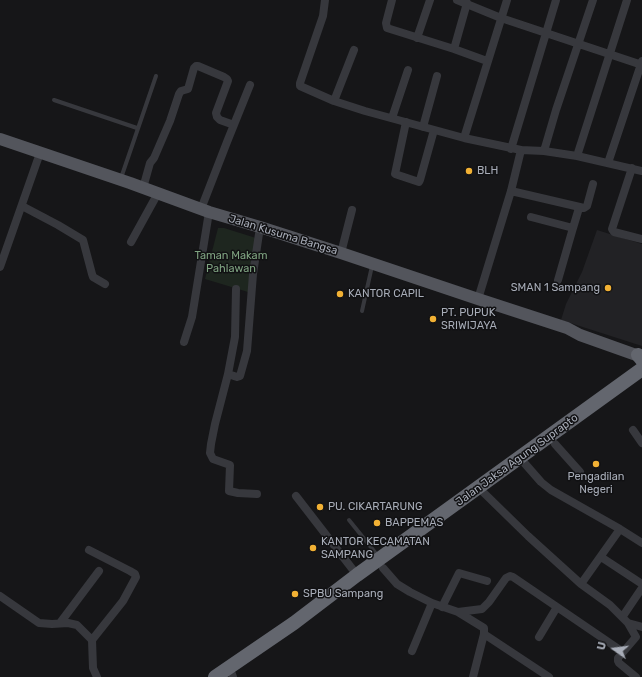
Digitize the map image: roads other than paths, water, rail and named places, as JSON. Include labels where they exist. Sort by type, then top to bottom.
[{"type":"highway","name":"Jalan Jaksa Agung Suprapto","points":[[231,676],[522,461],[555,444],[641,363]]},
{"type":"highway","name":"Jalan Jaksa Agung Suprapto","points":[[215,677],[294,623],[357,576],[382,564],[484,493],[641,363]]},
{"type":"main road","name":"Jalan Kusuma Bangsa","points":[[0,139],[158,193],[205,211],[341,253],[567,328],[641,363]]},
{"type":"street","points":[[325,0],[323,16],[300,85],[302,87],[334,101],[464,138],[511,149],[544,151],[576,156],[642,171]]},
{"type":"street","points":[[392,0],[386,23],[387,28],[488,61]]},
{"type":"street","points":[[417,38],[430,0]]},
{"type":"street","points":[[464,138],[507,0]]},
{"type":"street","points":[[511,149],[556,0]]},
{"type":"street","points":[[544,151],[577,44],[593,0]]},
{"type":"street","points":[[576,156],[627,0]]},
{"type":"street","points":[[454,49],[463,1],[501,18],[610,55],[642,64],[608,163]]},
{"type":"street","points":[[334,101],[354,50]]},
{"type":"street","points":[[143,188],[150,163],[154,158],[170,121],[178,94],[181,91],[188,89],[196,66],[205,68],[227,79],[228,82],[216,113],[216,117],[234,125]]},
{"type":"street","points":[[392,118],[408,70]]},
{"type":"street","points":[[423,127],[437,76]]},
{"type":"street","points":[[184,342],[192,317],[205,211],[234,125],[250,84]]},
{"type":"street","points":[[406,122],[395,174],[419,182],[434,130]]},
{"type":"street","points":[[478,299],[511,191],[521,150]]},
{"type":"street","points":[[0,267],[40,153]]},
{"type":"street","points":[[632,168],[612,229],[614,232],[640,240],[642,239]]},
{"type":"street","points":[[511,191],[579,208],[586,208],[593,184]]},
{"type":"street","points":[[131,242],[158,193]]},
{"type":"street","points":[[22,206],[83,240],[93,277],[105,284]]},
{"type":"street","points":[[558,280],[579,208]]},
{"type":"street","points":[[341,253],[352,210]]},
{"type":"street","points":[[531,217],[573,228]]},
{"type":"street","points":[[228,374],[237,377],[240,376],[247,351],[253,274],[260,227]]},
{"type":"street","points":[[236,289],[235,337],[228,374],[214,424],[211,456],[213,459],[230,465],[230,491],[257,494]]},
{"type":"street","points":[[633,430],[642,443]]},
{"type":"street","points":[[555,444],[580,472]]},
{"type":"street","points":[[522,461],[541,482],[551,490],[642,543]]},
{"type":"street","points":[[484,493],[528,536],[582,584],[626,620],[642,627]]},
{"type":"street","points":[[296,496],[357,576]]},
{"type":"street","points":[[582,584],[620,529]]},
{"type":"street","points":[[89,550],[130,571],[136,576],[123,601],[92,640],[93,668],[97,677]]},
{"type":"street","points":[[600,557],[642,584]]},
{"type":"street","points":[[382,564],[397,584],[432,604],[458,612],[484,628],[484,634],[473,677]]},
{"type":"street","points":[[60,623],[99,571]]},
{"type":"street","points":[[442,607],[459,573],[487,581]]},
{"type":"street","points":[[458,612],[479,610],[484,608],[506,578],[510,576],[623,652]]},
{"type":"street","points":[[626,620],[642,588]]},
{"type":"street","points":[[0,596],[39,623],[71,623],[77,625],[92,640]]},
{"type":"street","points":[[412,651],[432,604]]},
{"type":"street","points":[[539,637],[557,607]]},
{"type":"street","points":[[626,620],[636,637],[618,658],[619,663],[636,677]]},
{"type":"street","points":[[484,634],[549,677]]},
{"type":"lane","points":[[120,180],[156,76]]},
{"type":"lane","points":[[54,100],[137,128]]},
{"type":"lane","points":[[362,312],[372,264]]},
{"type":"lane","points":[[349,520],[382,564]]},
{"type":"place","name":"BLH","points":[[469,171]]},
{"type":"place","name":"SMAN 1 Sampang","points":[[608,288]]},
{"type":"place","name":"KANTOR CAPIL","points":[[340,294]]},
{"type":"place","name":"PT. PUPUK SRIWIJAYA","points":[[433,319]]},
{"type":"place","name":"Pengadilan Negeri","points":[[596,464]]},
{"type":"place","name":"PU. CIKARTARUNG","points":[[320,507]]},
{"type":"place","name":"BAPPEMAS","points":[[377,523]]},
{"type":"place","name":"KANTOR KECAMATAN SAMPANG","points":[[313,548]]},
{"type":"place","name":"SPBU Sampang","points":[[295,594]]},
{"type":"park label","name":"Taman Makam Pahlawan","points":[[231,262]]}]
